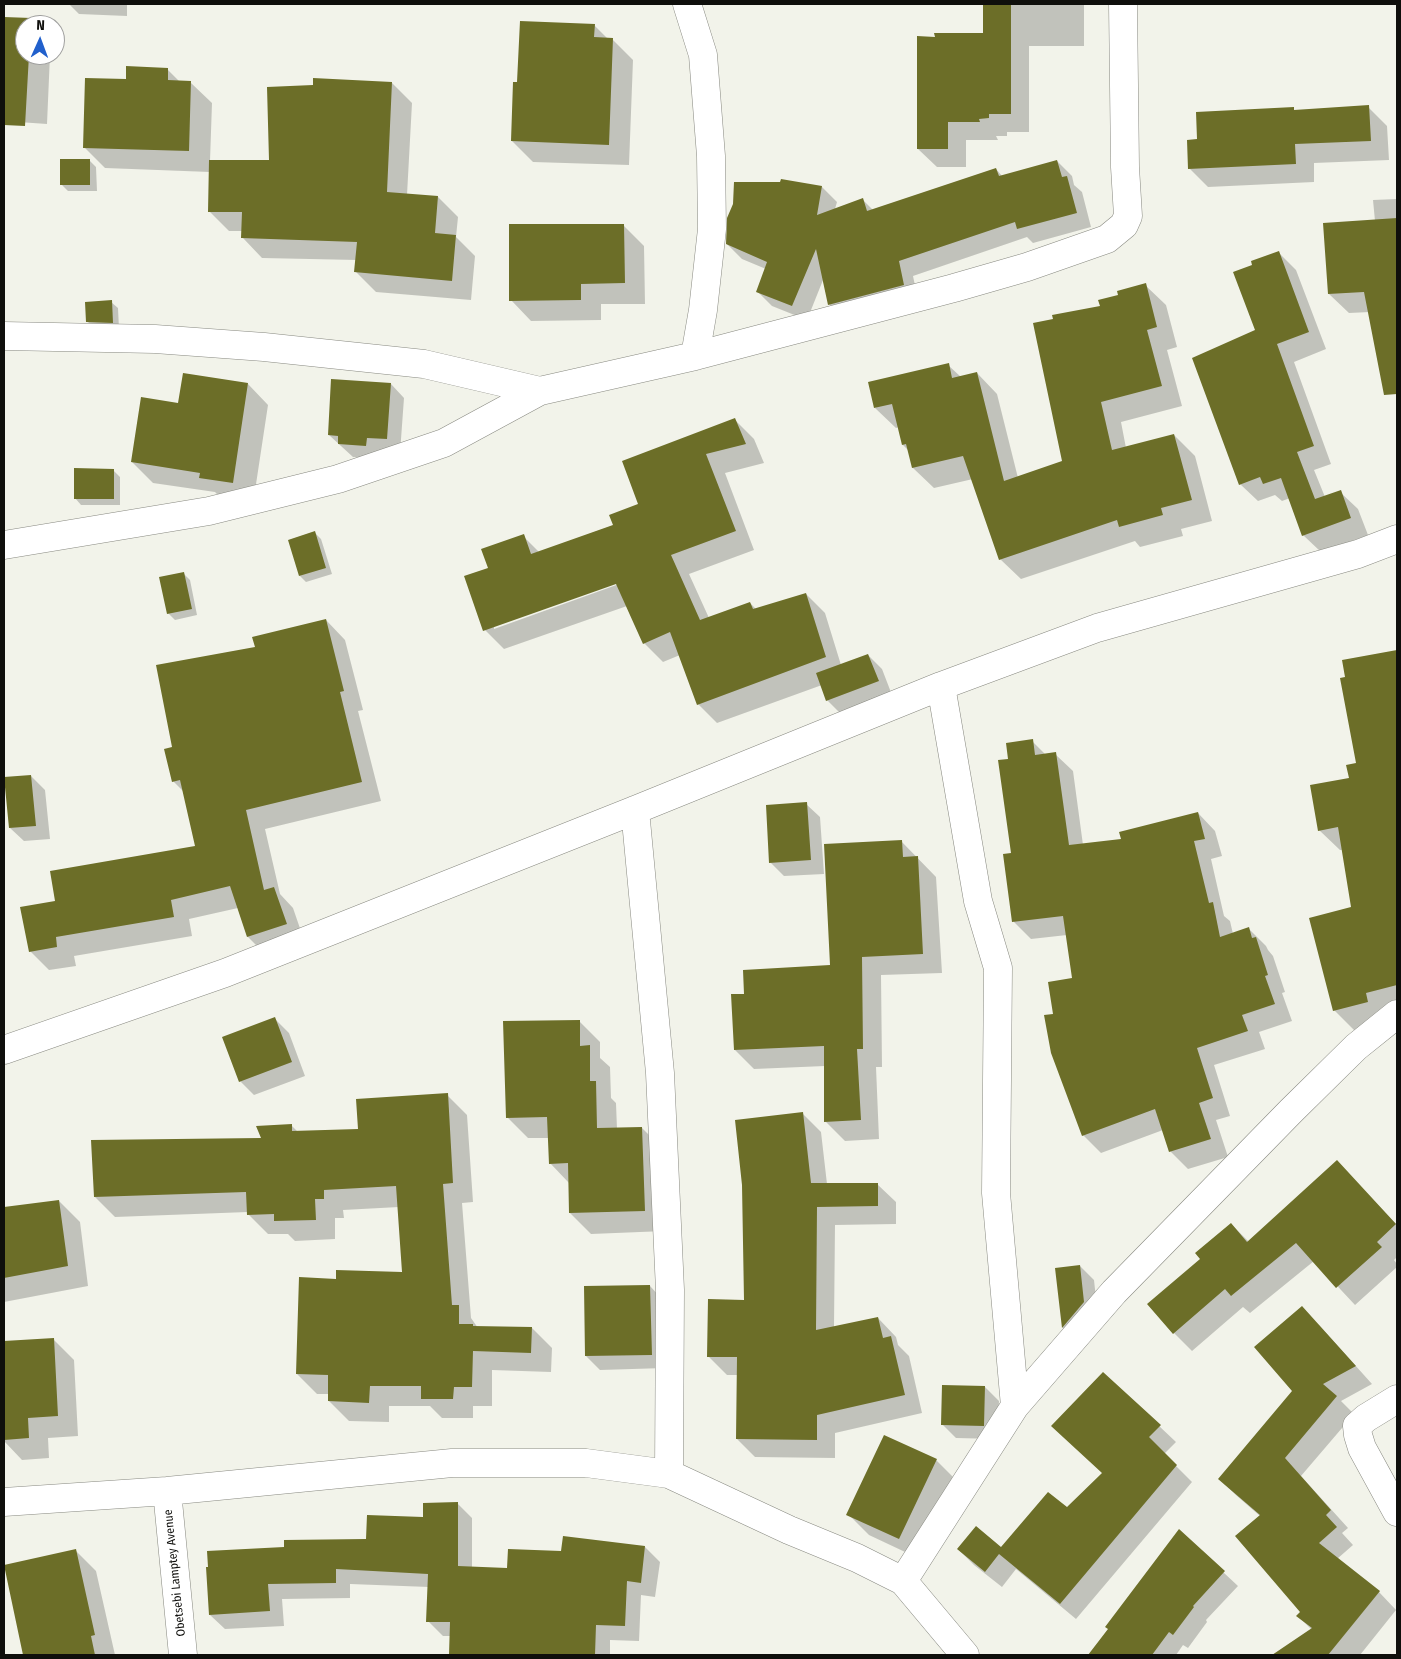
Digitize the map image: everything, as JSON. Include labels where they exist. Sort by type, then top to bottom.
[{"type":"street","points":[[687,4],[703,55],[711,156],[712,229],[703,310],[695,356]]},
{"type":"street","points":[[4,546],[209,511],[338,479],[444,443],[540,391],[695,356],[954,288],[1027,267],[1107,239],[1124,225],[1128,216],[1125,166],[1123,4]]},
{"type":"street","points":[[4,336],[155,339],[264,347],[424,364],[540,391]]},
{"type":"street","points":[[4,1050],[225,973],[941,686],[1097,628],[1358,554],[1397,539]]},
{"type":"street","points":[[941,686],[978,901],[998,968],[996,1193],[1015,1406]]},
{"type":"street","points":[[635,810],[660,1073],[670,1290],[669,1474]]},
{"type":"street","points":[[903,1581],[1015,1406],[1128,1278],[1336,1066],[1397,1014]]},
{"type":"street","points":[[1397,1399],[1366,1418],[1357,1426],[1362,1448],[1397,1512]]},
{"type":"street","points":[[4,1502],[167,1491],[452,1463],[586,1463],[669,1474],[789,1530],[857,1558],[903,1581],[965,1655]]},
{"type":"street","name":"Obetsebi Lamptey Avenue","points":[[167,1491],[183,1655]]},
{"type":"building","points":[[983,4],[1011,4],[1011,114],[989,114],[989,118],[979,119],[980,122],[948,122],[948,149],[917,149],[917,36],[935,37],[934,33],[983,33]]},
{"type":"building","points":[[4,17],[15,17],[15,65],[28,65],[25,126],[4,125]]},
{"type":"building","points":[[520,21],[595,24],[594,37],[613,38],[609,145],[511,141],[513,82],[517,82]]},
{"type":"building","points":[[126,66],[168,68],[168,80],[191,81],[189,151],[83,148],[85,78],[126,79]]},
{"type":"building","points":[[313,78],[392,82],[387,192],[438,196],[435,233],[456,235],[452,281],[354,272],[357,242],[241,238],[242,212],[208,212],[209,160],[269,160],[267,87],[313,85]]},
{"type":"building","points":[[1369,105],[1371,141],[1295,144],[1296,164],[1188,169],[1187,140],[1197,139],[1196,112],[1294,107],[1294,110]]},
{"type":"building","points":[[60,159],[90,159],[90,185],[60,185]]},
{"type":"building","points":[[1057,160],[1062,177],[1067,176],[1077,213],[1017,229],[1015,222],[899,261],[904,285],[828,305],[816,249],[792,306],[756,292],[767,262],[726,244],[727,218],[733,204],[734,182],[780,182],[781,179],[822,186],[817,215],[863,198],[867,211],[996,168],[999,176]]},
{"type":"building","points":[[1397,218],[1397,394],[1384,395],[1364,292],[1328,294],[1323,223]]},
{"type":"building","points":[[509,224],[624,224],[625,283],[581,284],[581,300],[509,301]]},
{"type":"building","points":[[1279,251],[1309,332],[1277,344],[1314,446],[1297,452],[1315,499],[1341,490],[1351,518],[1302,536],[1281,478],[1263,484],[1260,477],[1239,485],[1192,358],[1255,330],[1233,272],[1252,265],[1251,261]]},
{"type":"building","points":[[1146,283],[1157,327],[1147,330],[1162,386],[1101,402],[1112,450],[1174,434],[1192,500],[1161,508],[1163,515],[1119,527],[1117,520],[999,560],[963,456],[912,468],[906,444],[902,445],[892,404],[874,408],[868,382],[949,363],[952,378],[977,372],[1004,481],[1062,461],[1033,323],[1053,319],[1052,315],[1100,306],[1098,300],[1118,295],[1117,291]]},
{"type":"building","points":[[112,300],[113,323],[86,322],[85,302]]},
{"type":"building","points":[[183,373],[248,383],[233,483],[199,478],[200,473],[131,462],[141,397],[178,403]]},
{"type":"building","points":[[331,379],[391,383],[387,439],[367,438],[366,446],[338,444],[338,436],[328,435]]},
{"type":"building","points":[[735,418],[746,444],[706,454],[736,531],[671,555],[700,620],[750,602],[753,609],[806,593],[826,657],[697,705],[670,632],[643,644],[616,584],[483,631],[464,576],[488,568],[481,549],[524,534],[531,554],[613,525],[609,515],[638,504],[622,461]]},
{"type":"building","points":[[74,468],[114,469],[114,499],[74,499]]},
{"type":"building","points":[[315,531],[326,568],[299,576],[288,540]]},
{"type":"building","points":[[184,572],[192,609],[167,614],[159,577]]},
{"type":"building","points":[[326,619],[344,691],[340,692],[362,782],[246,810],[264,890],[274,887],[287,924],[247,937],[230,886],[171,900],[174,917],[56,937],[57,947],[29,952],[20,907],[55,901],[50,871],[195,846],[180,780],[172,782],[164,749],[172,747],[156,665],[255,647],[252,637]]},
{"type":"building","points":[[1397,650],[1397,985],[1366,993],[1368,1002],[1333,1011],[1309,918],[1351,907],[1338,827],[1318,831],[1310,785],[1349,778],[1346,765],[1356,763],[1340,678],[1345,677],[1342,660]]},
{"type":"building","points":[[868,654],[879,681],[826,701],[816,673]]},
{"type":"building","points":[[1033,739],[1035,755],[1056,752],[1069,845],[1121,839],[1119,832],[1198,812],[1205,839],[1194,841],[1209,903],[1213,902],[1220,937],[1249,927],[1252,938],[1256,937],[1268,975],[1265,976],[1275,1004],[1242,1015],[1248,1031],[1197,1048],[1213,1098],[1199,1103],[1211,1139],[1169,1152],[1155,1109],[1082,1136],[1051,1053],[1044,1015],[1053,1014],[1048,982],[1072,978],[1063,916],[1012,922],[1003,854],[1011,853],[998,760],[1008,759],[1006,743]]},
{"type":"building","points":[[31,775],[36,826],[9,828],[4,777]]},
{"type":"building","points":[[807,802],[811,860],[769,863],[766,805]]},
{"type":"building","points":[[902,840],[903,857],[918,856],[923,954],[862,957],[863,1049],[857,1049],[861,1120],[824,1122],[824,1046],[734,1050],[731,994],[744,994],[743,970],[830,965],[824,844]]},
{"type":"building","points":[[275,1017],[292,1062],[239,1082],[222,1037]]},
{"type":"building","points":[[580,1020],[580,1046],[590,1045],[590,1081],[596,1081],[597,1128],[642,1127],[645,1211],[569,1213],[568,1163],[549,1164],[547,1117],[506,1118],[503,1021]]},
{"type":"building","points":[[448,1093],[453,1183],[443,1184],[452,1305],[459,1305],[459,1324],[532,1327],[531,1353],[473,1351],[472,1387],[454,1387],[453,1399],[421,1399],[421,1386],[370,1386],[369,1403],[328,1401],[328,1375],[296,1374],[299,1277],[336,1279],[336,1270],[402,1272],[396,1186],[324,1190],[324,1199],[315,1199],[316,1220],[274,1221],[274,1214],[247,1215],[246,1192],[94,1197],[91,1140],[261,1138],[256,1126],[292,1124],[292,1131],[358,1129],[356,1099]]},
{"type":"building","points":[[803,1112],[811,1183],[878,1183],[878,1206],[817,1207],[816,1330],[878,1317],[883,1338],[891,1336],[905,1395],[817,1415],[817,1440],[736,1439],[737,1357],[707,1357],[708,1299],[744,1300],[742,1185],[735,1120]]},
{"type":"building","points":[[1337,1160],[1396,1224],[1377,1242],[1382,1247],[1336,1288],[1296,1243],[1231,1296],[1225,1289],[1173,1334],[1147,1304],[1200,1259],[1195,1253],[1231,1223],[1247,1242]]},
{"type":"building","points":[[59,1200],[68,1266],[4,1278],[4,1207]]},
{"type":"building","points":[[1080,1265],[1084,1302],[1062,1328],[1055,1268]]},
{"type":"building","points":[[650,1285],[652,1355],[585,1356],[584,1286]]},
{"type":"building","points":[[1302,1306],[1356,1366],[1323,1384],[1337,1396],[1285,1458],[1331,1510],[1326,1515],[1337,1527],[1319,1543],[1380,1591],[1328,1655],[1272,1655],[1312,1628],[1296,1616],[1300,1612],[1235,1536],[1260,1515],[1218,1479],[1292,1391],[1254,1347]]},
{"type":"building","points":[[54,1338],[58,1416],[28,1418],[29,1438],[4,1440],[4,1341]]},
{"type":"building","points":[[1103,1372],[1161,1425],[1149,1437],[1177,1465],[1060,1604],[999,1554],[985,1572],[957,1549],[976,1526],[1001,1547],[1048,1492],[1067,1507],[1102,1473],[1051,1426]]},
{"type":"building","points":[[942,1385],[985,1386],[984,1426],[941,1425]]},
{"type":"building","points":[[884,1435],[937,1459],[899,1539],[846,1515]]},
{"type":"building","points":[[458,1502],[458,1566],[507,1568],[508,1549],[561,1551],[563,1536],[645,1546],[641,1583],[627,1581],[625,1626],[596,1625],[595,1655],[449,1655],[450,1622],[426,1622],[428,1574],[336,1569],[336,1583],[268,1584],[270,1611],[209,1615],[207,1551],[284,1547],[284,1540],[366,1539],[367,1515],[423,1517],[423,1503]]},
{"type":"building","points":[[1179,1529],[1225,1571],[1193,1606],[1173,1635],[1169,1632],[1152,1655],[1088,1655],[1108,1629],[1105,1627]]},
{"type":"building","points":[[76,1549],[95,1635],[91,1636],[95,1655],[23,1655],[4,1565]]}]
